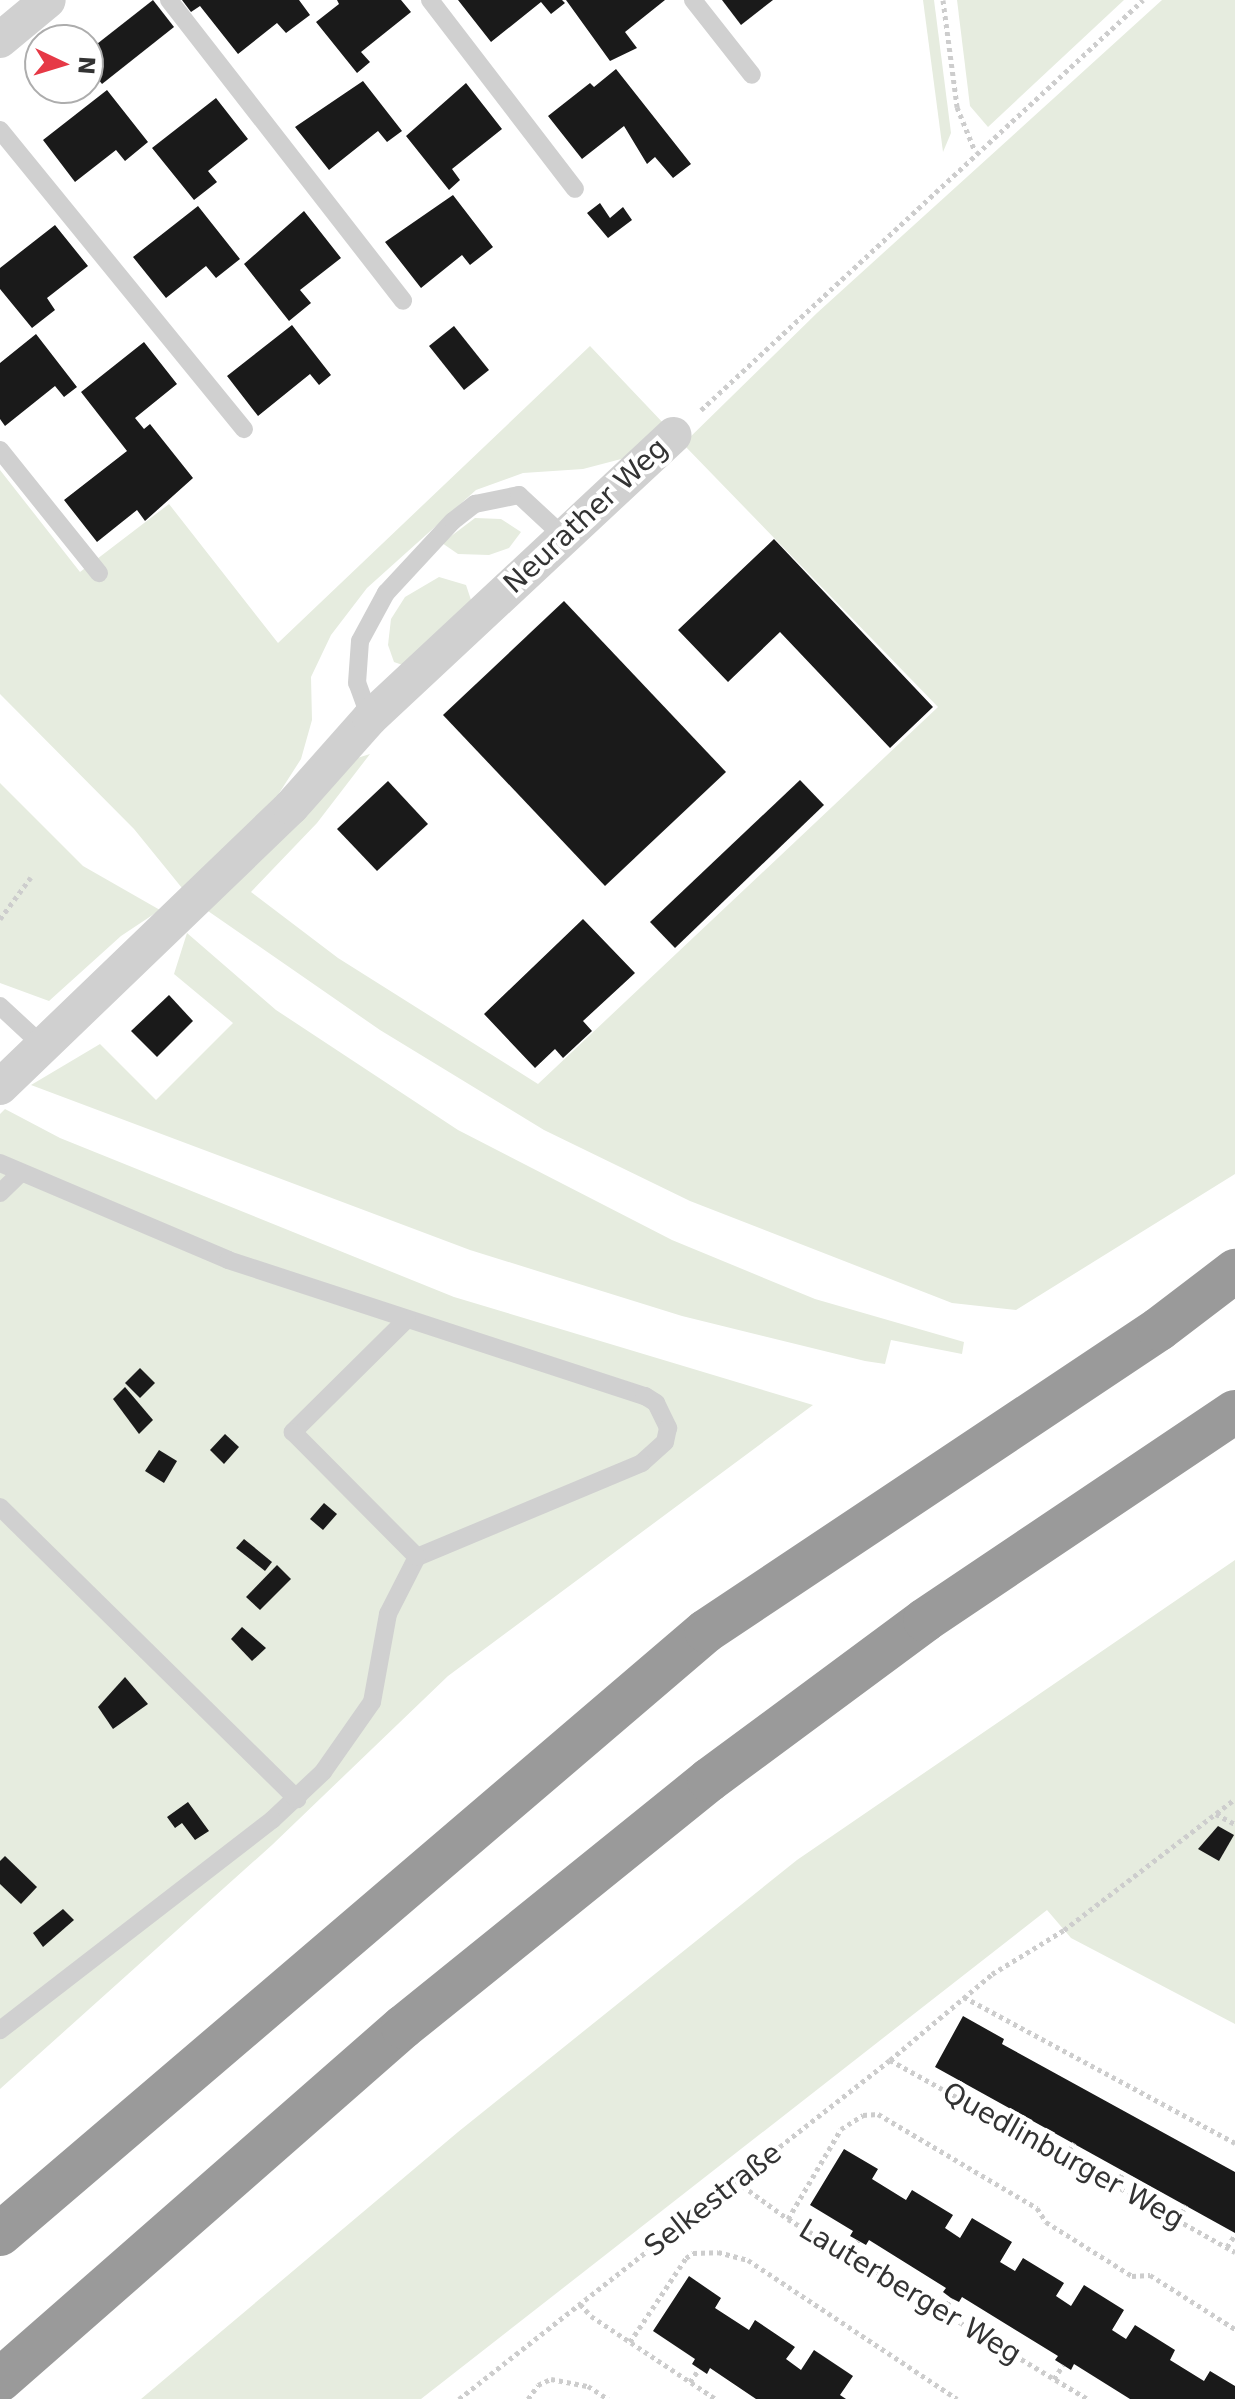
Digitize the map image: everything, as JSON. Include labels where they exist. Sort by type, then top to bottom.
[{"type":"highway","points":[[0,2234],[706,1631],[1229,1278]]},
{"type":"highway","points":[[0,2380],[403,2027],[709,1780],[925,1620],[1235,1412]]},
{"type":"street","points":[[0,40],[48,0]]},
{"type":"street","name":"Neurather Weg","points":[[0,1087],[291,807],[370,718],[562,535],[674,435]]},
{"type":"lane","points":[[169,0],[403,301]]},
{"type":"lane","points":[[430,0],[575,189]]},
{"type":"lane","points":[[693,0],[752,75]]},
{"type":"lane","points":[[0,130],[244,429]]},
{"type":"lane","points":[[0,450],[99,573]]},
{"type":"lane","points":[[370,718],[357,683],[360,641],[386,593],[453,521],[475,504],[519,495],[562,535]]},
{"type":"lane","points":[[0,1006],[43,1046]]},
{"type":"lane","points":[[0,1163],[228,1260],[645,1396],[665,1415],[668,1428],[665,1442],[642,1463],[417,1557],[388,1614],[372,1702],[323,1772],[297,1799],[0,2030]]},
{"type":"lane","points":[[0,1193],[21,1173]]},
{"type":"lane","points":[[407,1319],[293,1432],[417,1557]]},
{"type":"lane","points":[[0,1507],[297,1799]]},
{"type":"path","points":[[943,0],[957,107],[975,151]]},
{"type":"path","name":"Neurather Weg","points":[[674,435],[975,151],[1143,0]]},
{"type":"path","points":[[0,919],[31,877]]},
{"type":"path","name":"Selkestraße","points":[[459,2399],[890,2060],[964,1997],[1064,1930],[1235,1799]]},
{"type":"path","points":[[1216,1814],[1235,1824]]},
{"type":"path","points":[[964,1997],[1235,2143]]},
{"type":"path","name":"Quedlinburger Weg","points":[[890,2060],[1235,2252]]},
{"type":"path","points":[[1005,2124],[1012,2109]]},
{"type":"path","points":[[788,2219],[841,2129],[863,2115],[878,2114],[1037,2208],[1046,2222],[1132,2276],[1150,2275],[1235,2329]]},
{"type":"path","points":[[1065,2157],[1074,2143]]},
{"type":"path","points":[[1116,2185],[1124,2171]]},
{"type":"path","name":"Lauterberger Weg","points":[[736,2181],[788,2219],[1087,2399]]},
{"type":"path","points":[[1178,2220],[1186,2205]]},
{"type":"path","points":[[1227,2247],[1235,2235]]},
{"type":"path","points":[[849,2255],[858,2241]]},
{"type":"path","points":[[630,2342],[686,2258],[693,2253],[718,2252],[748,2260],[957,2399]]},
{"type":"path","points":[[943,2312],[951,2298]]},
{"type":"path","points":[[580,2304],[630,2342],[716,2399]]},
{"type":"path","points":[[1054,2379],[1063,2365]]},
{"type":"path","points":[[690,2382],[699,2369]]},
{"type":"path","points":[[528,2399],[538,2385],[551,2379],[588,2386],[608,2399]]},
{"type":"shaded area","points":[[923,0],[934,0],[951,133],[943,152]]},
{"type":"shaded area","points":[[957,0],[1124,0],[988,127],[970,106]]},
{"type":"shaded area","points":[[1162,0],[1235,0],[1235,1174],[1016,1310],[952,1303],[690,1201],[544,1130],[380,1030],[208,911],[354,759],[370,754],[317,823],[251,892],[338,958],[538,1084],[938,707],[683,444],[817,313]]},
{"type":"shaded area","points":[[590,346],[665,425],[625,458],[583,469],[523,473],[476,490],[367,588],[331,635],[311,677],[312,720],[301,759],[276,798],[182,888],[134,829],[0,694],[0,470],[80,572],[169,504],[278,643]]},
{"type":"shaded area","points":[[475,518],[501,519],[521,532],[509,548],[489,555],[458,554],[442,543]]},
{"type":"shaded area","points":[[439,577],[466,585],[471,600],[466,616],[411,668],[394,662],[388,645],[391,619],[405,597]]},
{"type":"shaded area","points":[[0,783],[83,866],[160,910],[121,936],[49,1001],[0,983]]},
{"type":"shaded area","points":[[187,933],[276,1010],[458,1130],[672,1240],[815,1299],[964,1342],[962,1354],[891,1340],[885,1364],[682,1316],[470,1250],[31,1085],[100,1044],[156,1100],[233,1023],[174,974]]},
{"type":"shaded area","points":[[5,1109],[60,1138],[454,1297],[813,1405],[448,1676],[272,1845],[0,2089],[0,1114]]},
{"type":"shaded area","points":[[1235,1560],[1235,2024],[1071,1938],[1047,1910],[421,2399],[141,2399],[458,2132],[797,1860]]},
{"type":"building","points":[[153,0],[174,27],[104,82],[104,38]]},
{"type":"building","points":[[182,0],[299,0],[310,15],[286,33],[277,23],[238,54],[200,6],[191,12]]},
{"type":"building","points":[[337,0],[401,0],[411,12],[361,52],[370,62],[357,73],[316,22],[339,4]]},
{"type":"building","points":[[458,0],[562,0],[565,3],[551,14],[541,2],[491,42]]},
{"type":"building","points":[[566,0],[665,0],[625,32],[637,48],[610,61]]},
{"type":"building","points":[[722,0],[773,0],[741,25]]},
{"type":"building","points":[[616,69],[691,164],[673,178],[655,157],[647,164],[624,126],[582,159],[548,116],[590,83],[594,87]]},
{"type":"building","points":[[363,81],[402,131],[387,142],[378,131],[329,170],[295,127]]},
{"type":"building","points":[[466,83],[502,129],[452,169],[460,180],[449,190],[406,136]]},
{"type":"building","points":[[107,90],[148,142],[125,161],[116,150],[75,182],[43,140],[89,104],[104,104],[104,92]]},
{"type":"building","points":[[216,98],[248,139],[208,171],[217,182],[194,200],[152,148]]},
{"type":"building","points":[[453,195],[493,247],[470,265],[462,255],[421,288],[385,242]]},
{"type":"building","points":[[600,203],[610,218],[623,207],[632,220],[608,238],[587,213]]},
{"type":"building","points":[[198,206],[240,259],[216,278],[206,266],[166,298],[133,257]]},
{"type":"building","points":[[304,211],[341,258],[300,290],[311,303],[289,321],[244,264]]},
{"type":"building","points":[[55,225],[88,266],[47,298],[55,310],[32,328],[0,289],[0,268]]},
{"type":"building","points":[[292,325],[331,375],[319,385],[310,374],[258,416],[227,376]]},
{"type":"building","points":[[454,326],[489,370],[464,390],[429,346]]},
{"type":"building","points":[[36,334],[77,387],[64,397],[55,386],[5,426],[0,419],[0,363]]},
{"type":"building","points":[[144,342],[177,384],[135,418],[144,429],[150,424],[193,478],[145,521],[137,510],[97,542],[64,500],[127,451],[81,392]]},
{"type":"building","points":[[774,539],[933,707],[890,748],[780,632],[728,682],[678,630]]},
{"type":"building","points":[[564,601],[726,772],[605,886],[443,715]]},
{"type":"building","points":[[800,780],[824,805],[675,948],[650,922]]},
{"type":"building","points":[[388,781],[428,824],[377,871],[337,829]]},
{"type":"building","points":[[583,919],[635,973],[583,1021],[592,1031],[563,1058],[555,1049],[535,1068],[484,1014]]},
{"type":"building","points":[[169,995],[193,1021],[157,1057],[131,1031]]},
{"type":"building","points":[[140,1368],[155,1383],[140,1398],[125,1383]]},
{"type":"building","points":[[125,1387],[153,1420],[139,1434],[113,1399]]},
{"type":"building","points":[[225,1434],[239,1447],[224,1464],[210,1450]]},
{"type":"building","points":[[159,1450],[177,1461],[164,1483],[145,1471]]},
{"type":"building","points":[[324,1503],[337,1514],[323,1530],[310,1519]]},
{"type":"building","points":[[244,1539],[272,1562],[265,1571],[236,1548]]},
{"type":"building","points":[[277,1565],[291,1579],[260,1610],[246,1597]]},
{"type":"building","points":[[242,1627],[266,1648],[252,1661],[231,1639]]},
{"type":"building","points":[[125,1677],[148,1704],[113,1729],[98,1707]]},
{"type":"building","points":[[188,1802],[209,1831],[195,1840],[182,1823],[175,1828],[167,1817]]},
{"type":"building","points":[[1218,1826],[1234,1835],[1219,1861],[1198,1849]]},
{"type":"building","points":[[5,1856],[37,1887],[21,1904],[0,1884],[0,1861]]},
{"type":"building","points":[[63,1909],[74,1920],[43,1947],[33,1933]]},
{"type":"building","points":[[963,2016],[1004,2039],[1002,2044],[1235,2172],[1235,2233],[935,2067]]},
{"type":"building","points":[[844,2149],[878,2169],[872,2179],[906,2200],[912,2190],[953,2215],[945,2228],[960,2238],[972,2218],[1012,2242],[1000,2262],[1015,2271],[1023,2258],[1064,2283],[1056,2296],[1071,2306],[1084,2285],[1124,2310],[1112,2330],[1126,2339],[1135,2325],[1175,2350],[1170,2360],[1204,2381],[1210,2371],[1235,2386],[1235,2399],[1130,2399],[1074,2364],[1071,2370],[1055,2360],[1058,2356],[962,2297],[959,2302],[951,2298],[943,2292],[946,2288],[869,2240],[866,2245],[850,2236],[853,2231],[810,2205]]},
{"type":"building","points":[[689,2276],[721,2298],[715,2308],[749,2330],[755,2320],[795,2347],[786,2359],[801,2370],[814,2350],[853,2376],[840,2395],[846,2399],[756,2399],[710,2368],[707,2374],[692,2364],[695,2359],[653,2331]]}]
